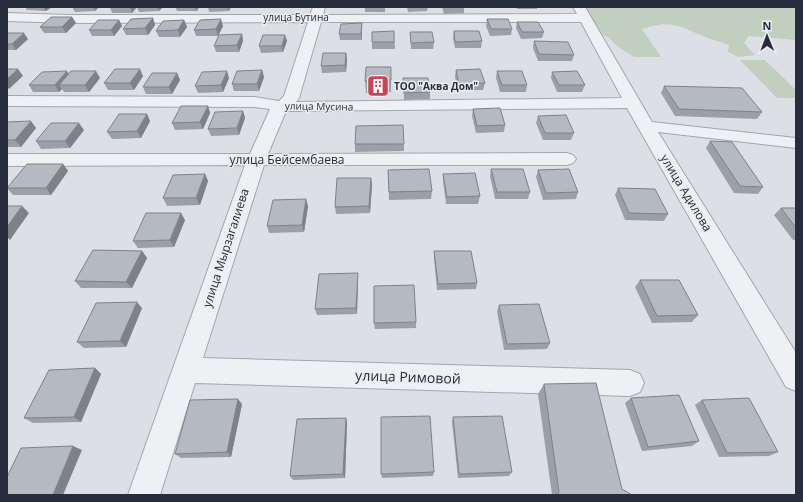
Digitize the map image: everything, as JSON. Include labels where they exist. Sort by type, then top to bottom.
[{"type":"street","name":"улица Бутина","points":[[7,17],[69,19],[317,12],[583,12]]},
{"type":"street","name":"улица Мырзагалиева","points":[[144,495],[249,179],[277,111],[291,98],[317,12]]},
{"type":"street","name":"улица Адилова","points":[[583,12],[632,103],[796,378]]},
{"type":"street","name":"улица Мусина","points":[[7,101],[254,102],[283,105],[292,108],[632,103]]},
{"type":"street","points":[[646,126],[796,143]]},
{"type":"street","name":"улица Бейсембаева","points":[[9,162],[567,159]]},
{"type":"street","name":"улица Римовой","points":[[185,370],[630,383]]},
{"type":"green space","points":[[585,7],[796,7],[796,40],[749,36],[744,43],[755,55],[738,57],[728,52],[729,45],[675,25],[660,24],[642,29],[661,57],[634,57],[618,47],[609,38],[601,34]]},
{"type":"green space","points":[[740,60],[765,60],[796,90],[796,98],[777,98]]},
{"type":"building","points":[[51,17],[72,17],[62,27],[40,27]]},
{"type":"building","points":[[153,18],[145,28],[123,29],[131,19]]},
{"type":"building","points":[[221,19],[216,29],[194,30],[200,20]]},
{"type":"building","points":[[487,19],[508,19],[512,29],[491,29]]},
{"type":"building","points":[[98,20],[119,20],[111,30],[89,30]]},
{"type":"building","points":[[184,20],[178,30],[156,31],[163,21]]},
{"type":"building","points":[[517,22],[538,22],[544,32],[522,32]]},
{"type":"building","points":[[362,23],[361,34],[339,34],[341,24]]},
{"type":"building","points":[[394,31],[394,42],[372,42],[372,32]]},
{"type":"building","points":[[454,31],[479,31],[482,41],[455,42]]},
{"type":"building","points":[[410,32],[432,32],[434,42],[411,43]]},
{"type":"building","points":[[7,33],[24,33],[12,44],[7,44]]},
{"type":"building","points":[[242,34],[237,45],[214,46],[219,35]]},
{"type":"building","points":[[263,35],[285,35],[282,46],[259,46]]},
{"type":"building","points":[[534,41],[568,42],[574,55],[539,54]]},
{"type":"building","points":[[323,53],[346,53],[345,65],[321,66]]},
{"type":"building","points":[[366,67],[391,67],[391,80],[365,81]]},
{"type":"building","points":[[7,69],[18,69],[7,79]]},
{"type":"building","points":[[115,69],[140,69],[130,83],[104,83]]},
{"type":"building","points":[[480,69],[485,83],[459,84],[456,70]]},
{"type":"building","points":[[262,70],[257,84],[232,84],[237,71]]},
{"type":"building","points":[[67,71],[55,85],[29,85],[42,72]]},
{"type":"building","points":[[71,71],[96,71],[85,85],[59,85]]},
{"type":"building","points":[[227,71],[221,85],[195,86],[202,72]]},
{"type":"building","points":[[497,71],[522,71],[527,85],[502,85]]},
{"type":"building","points":[[577,71],[585,85],[559,85],[552,72]]},
{"type":"building","points":[[152,73],[177,73],[169,87],[143,87]]},
{"type":"building","points":[[403,78],[428,78],[430,92],[404,93]]},
{"type":"building","points":[[664,86],[742,88],[762,112],[679,109]]},
{"type":"building","points":[[181,106],[208,106],[200,122],[172,123]]},
{"type":"building","points":[[500,108],[505,125],[477,126],[473,109]]},
{"type":"building","points":[[243,111],[237,128],[208,129],[215,112]]},
{"type":"building","points":[[119,114],[147,114],[137,131],[107,132]]},
{"type":"building","points":[[566,115],[574,133],[545,133],[538,116]]},
{"type":"building","points":[[31,121],[15,140],[7,140],[7,122]]},
{"type":"building","points":[[51,123],[79,123],[65,141],[36,141]]},
{"type":"building","points":[[403,125],[404,144],[355,144],[356,126]]},
{"type":"building","points":[[710,141],[732,142],[763,187],[740,186]]},
{"type":"building","points":[[27,164],[63,164],[46,188],[7,188]]},
{"type":"building","points":[[429,169],[432,191],[389,192],[388,170]]},
{"type":"building","points":[[491,169],[523,169],[530,192],[497,192]]},
{"type":"building","points":[[569,169],[578,192],[546,193],[538,170]]},
{"type":"building","points":[[475,173],[480,196],[447,197],[443,174]]},
{"type":"building","points":[[205,174],[196,198],[163,198],[173,175]]},
{"type":"building","points":[[337,178],[371,178],[369,206],[335,207]]},
{"type":"building","points":[[618,188],[655,189],[668,214],[629,213]]},
{"type":"building","points":[[306,199],[302,225],[267,226],[273,200]]},
{"type":"building","points":[[7,206],[22,206],[7,227]]},
{"type":"building","points":[[781,208],[796,208],[796,228]]},
{"type":"building","points":[[146,213],[181,213],[170,240],[133,241]]},
{"type":"building","points":[[93,250],[142,251],[126,282],[75,281]]},
{"type":"building","points":[[434,251],[471,251],[477,283],[438,284]]},
{"type":"building","points":[[358,273],[356,308],[315,309],[319,274]]},
{"type":"building","points":[[640,280],[679,280],[698,315],[657,316]]},
{"type":"building","points":[[414,285],[416,322],[374,323],[374,286]]},
{"type":"building","points":[[137,302],[120,341],[77,342],[96,303]]},
{"type":"building","points":[[539,304],[550,343],[507,344],[499,305]]},
{"type":"building","points":[[95,368],[74,417],[24,418],[49,370]]},
{"type":"building","points":[[596,383],[622,489],[632,495],[557,495],[559,492],[544,384]]},
{"type":"building","points":[[679,395],[699,441],[648,447],[631,398]]},
{"type":"building","points":[[749,398],[778,452],[727,453],[702,400]]},
{"type":"building","points":[[238,399],[227,452],[175,454],[190,400]]},
{"type":"building","points":[[430,416],[434,472],[381,474],[381,417]]},
{"type":"building","points":[[502,416],[512,472],[459,474],[453,417]]},
{"type":"building","points":[[346,418],[343,474],[290,476],[297,419]]},
{"type":"building","points":[[73,446],[53,495],[7,495],[7,477],[21,448]]},
{"type":"place","name":"ТОО \"Аква Дом\"","points":[[378,86]]}]
